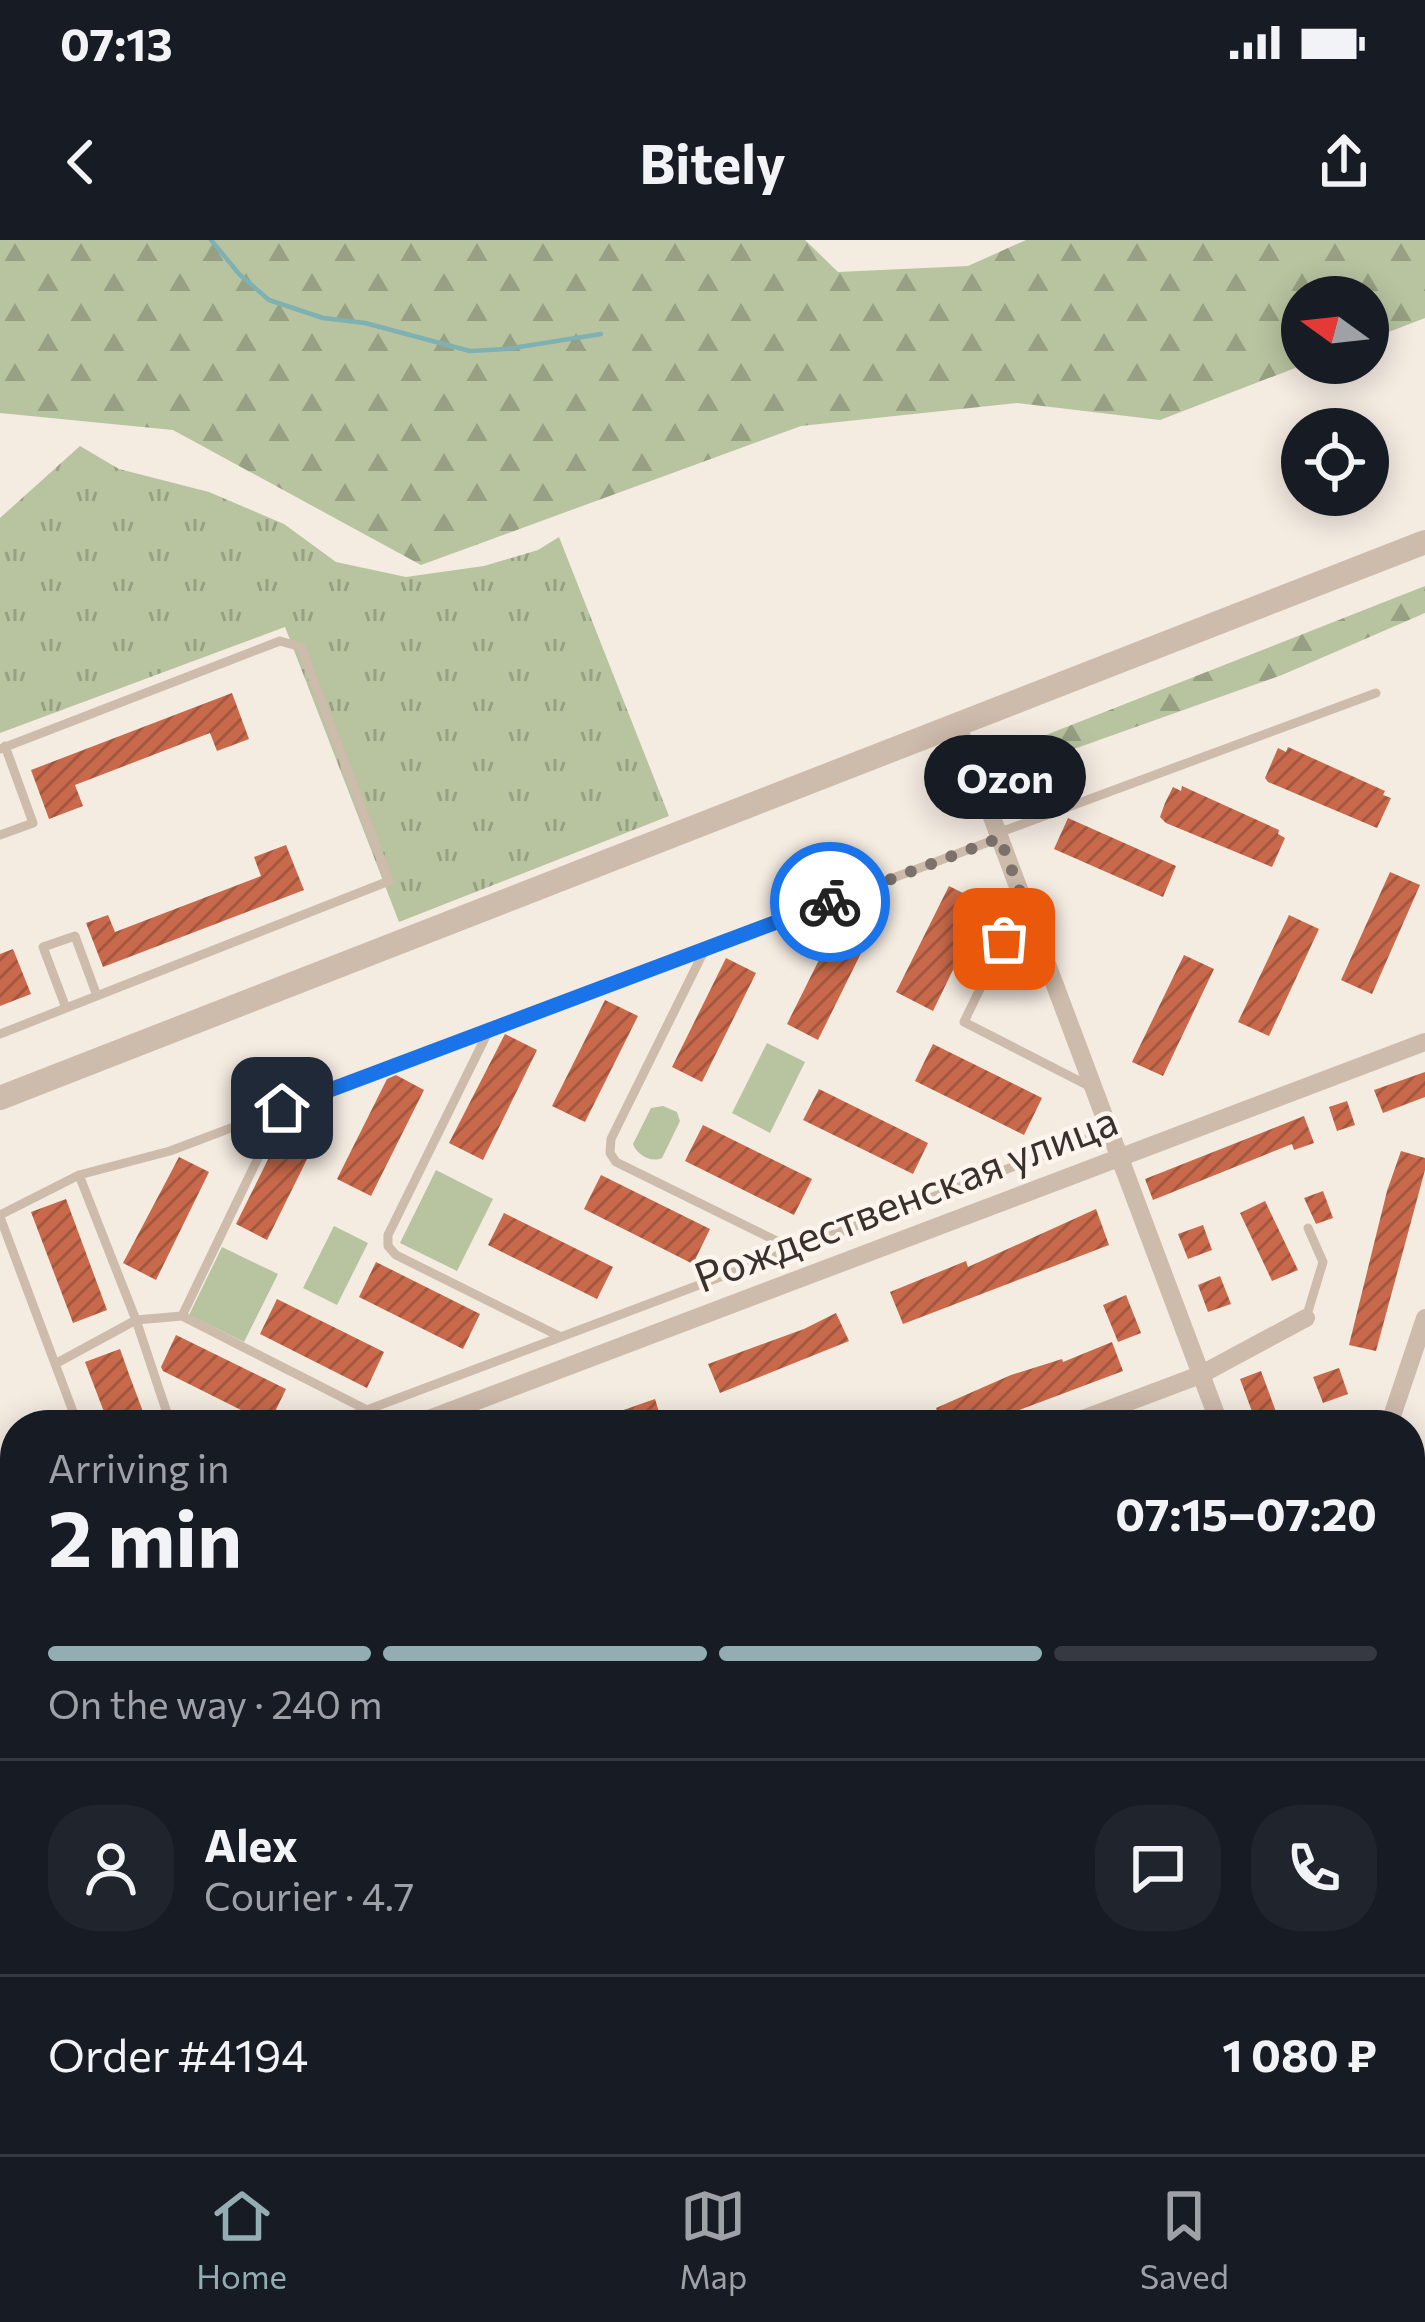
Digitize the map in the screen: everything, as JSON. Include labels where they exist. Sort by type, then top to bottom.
[{"type":"street","points":[[0,1098],[1425,542]]},
{"type":"street","points":[[957,724],[1214,1410]]},
{"type":"street","name":"Рождественская улица","points":[[451,1410],[1425,1042]]},
{"type":"street","points":[[1107,1410],[1200,1375],[1306,1318]]},
{"type":"street","points":[[1393,1410],[1425,1318]]},
{"type":"lane","points":[[0,835],[34,823],[3,747],[280,641],[301,647],[389,881],[0,1034]]},
{"type":"lane","points":[[72,1410],[0,1216],[79,1175],[170,1150],[1376,693]]},
{"type":"lane","points":[[1023,900],[964,1022],[1094,1088]]},
{"type":"lane","points":[[67,1008],[43,947],[74,936],[97,996]]},
{"type":"lane","points":[[705,949],[611,1139],[610,1153],[616,1162],[793,1250]]},
{"type":"lane","points":[[489,1030],[388,1235],[388,1246],[396,1255],[561,1337]]},
{"type":"lane","points":[[182,1316],[282,1108]]},
{"type":"lane","points":[[55,1364],[136,1320],[182,1316],[367,1410],[1109,1130]]},
{"type":"lane","points":[[79,1175],[166,1410]]},
{"type":"lane","points":[[1306,1318],[1323,1262],[1308,1228]]},
{"type":"green space","points":[[0,240],[805,240],[838,272],[968,266],[1026,240],[1425,240],[1425,318],[1389,332],[1389,276],[1281,276],[1281,373],[1160,420],[1017,403],[801,426],[421,565],[173,430],[0,413]]},
{"type":"green space","points":[[80,446],[119,469],[209,492],[284,524],[336,562],[406,577],[484,566],[538,550],[559,537],[669,816],[399,922],[285,627],[0,733],[0,518]]},
{"type":"green space","points":[[1425,586],[1425,613],[1282,675],[998,776],[990,757]]},
{"type":"green space","points":[[767,1043],[805,1062],[770,1133],[732,1113]]},
{"type":"green space","points":[[663,1106],[677,1112],[680,1121],[662,1158],[649,1159],[633,1144],[651,1108]]},
{"type":"green space","points":[[436,1170],[493,1199],[457,1271],[400,1243]]},
{"type":"green space","points":[[334,1226],[368,1243],[337,1305],[303,1288]]},
{"type":"green space","points":[[222,1247],[278,1274],[244,1342],[189,1315]]},
{"type":"building","points":[[232,693],[249,739],[217,751],[210,733],[75,785],[83,806],[49,819],[31,770]]},
{"type":"building","points":[[1288,747],[1385,791],[1383,795],[1391,798],[1377,828],[1268,782],[1265,778],[1278,748],[1286,752]]},
{"type":"building","points":[[1182,786],[1279,830],[1285,838],[1272,867],[1166,823],[1160,817],[1165,803],[1173,787],[1181,791]]},
{"type":"building","points":[[1068,818],[1176,866],[1163,897],[1054,849]]},
{"type":"building","points":[[286,845],[304,890],[103,967],[86,923],[108,915],[115,932],[261,876],[254,857]]},
{"type":"building","points":[[1390,872],[1420,885],[1372,994],[1341,980]]},
{"type":"building","points":[[949,886],[985,904],[933,1011],[896,992]]},
{"type":"building","points":[[1289,915],[1319,929],[1269,1036],[1238,1022]]},
{"type":"building","points":[[840,918],[871,933],[818,1040],[787,1024]]},
{"type":"building","points":[[13,949],[31,994],[0,1006],[0,954]]},
{"type":"building","points":[[1184,955],[1214,969],[1163,1076],[1132,1062]]},
{"type":"building","points":[[726,958],[756,973],[702,1082],[672,1067]]},
{"type":"building","points":[[605,1000],[638,1016],[585,1122],[552,1106]]},
{"type":"building","points":[[505,1034],[537,1050],[483,1160],[449,1143]]},
{"type":"building","points":[[933,1044],[1042,1098],[1024,1135],[915,1081]]},
{"type":"building","points":[[1425,1072],[1425,1097],[1383,1113],[1374,1090]]},
{"type":"building","points":[[396,1075],[424,1090],[371,1196],[337,1179],[387,1079]]},
{"type":"building","points":[[819,1089],[928,1143],[913,1174],[803,1120]]},
{"type":"building","points":[[1347,1101],[1355,1125],[1337,1131],[1329,1107]]},
{"type":"building","points":[[290,1115],[321,1131],[267,1240],[236,1224]]},
{"type":"building","points":[[1304,1116],[1314,1143],[1294,1150],[1292,1144],[1153,1200],[1145,1179]]},
{"type":"building","points":[[703,1125],[812,1179],[794,1215],[685,1161]]},
{"type":"building","points":[[1401,1151],[1425,1158],[1425,1170],[1376,1351],[1349,1345]]},
{"type":"building","points":[[179,1157],[209,1172],[156,1280],[123,1263]]},
{"type":"building","points":[[601,1175],[710,1229],[693,1264],[584,1209]]},
{"type":"building","points":[[1323,1191],[1333,1218],[1316,1224],[1304,1198]]},
{"type":"building","points":[[66,1199],[107,1310],[73,1323],[31,1212]]},
{"type":"building","points":[[1265,1201],[1298,1270],[1272,1281],[1240,1213]]},
{"type":"building","points":[[1096,1209],[1109,1245],[903,1324],[890,1292],[966,1261],[968,1267]]},
{"type":"building","points":[[504,1213],[613,1267],[597,1299],[488,1245]]},
{"type":"building","points":[[1203,1225],[1212,1250],[1188,1259],[1178,1234]]},
{"type":"building","points":[[376,1262],[480,1314],[463,1349],[359,1297]]},
{"type":"building","points":[[1220,1276],[1231,1304],[1208,1312],[1198,1285]]},
{"type":"building","points":[[1126,1295],[1141,1333],[1118,1342],[1103,1305]]},
{"type":"building","points":[[277,1299],[384,1352],[367,1388],[260,1334]]},
{"type":"building","points":[[836,1313],[849,1341],[720,1393],[708,1364]]},
{"type":"building","points":[[176,1335],[286,1389],[276,1410],[241,1410],[161,1367]]},
{"type":"building","points":[[1112,1342],[1123,1371],[1019,1410],[936,1408],[1011,1375],[1063,1362]]},
{"type":"building","points":[[120,1349],[142,1410],[103,1410],[85,1362]]},
{"type":"building","points":[[1339,1368],[1348,1394],[1323,1403],[1313,1377]]},
{"type":"building","points":[[1261,1371],[1275,1410],[1251,1410],[1240,1379]]},
{"type":"building","points":[[655,1399],[658,1410],[623,1410]]},
{"type":"waterway","points":[[211,240],[269,300],[323,318],[365,323],[470,351],[601,334]]},
{"type":"way so far","points":[[830,902],[1000,838],[1023,900],[1004,939]]},
{"type":"place","name":"Ozon","points":[[1004,939]]},
{"type":"route","points":[[282,1108],[830,902]]}]
